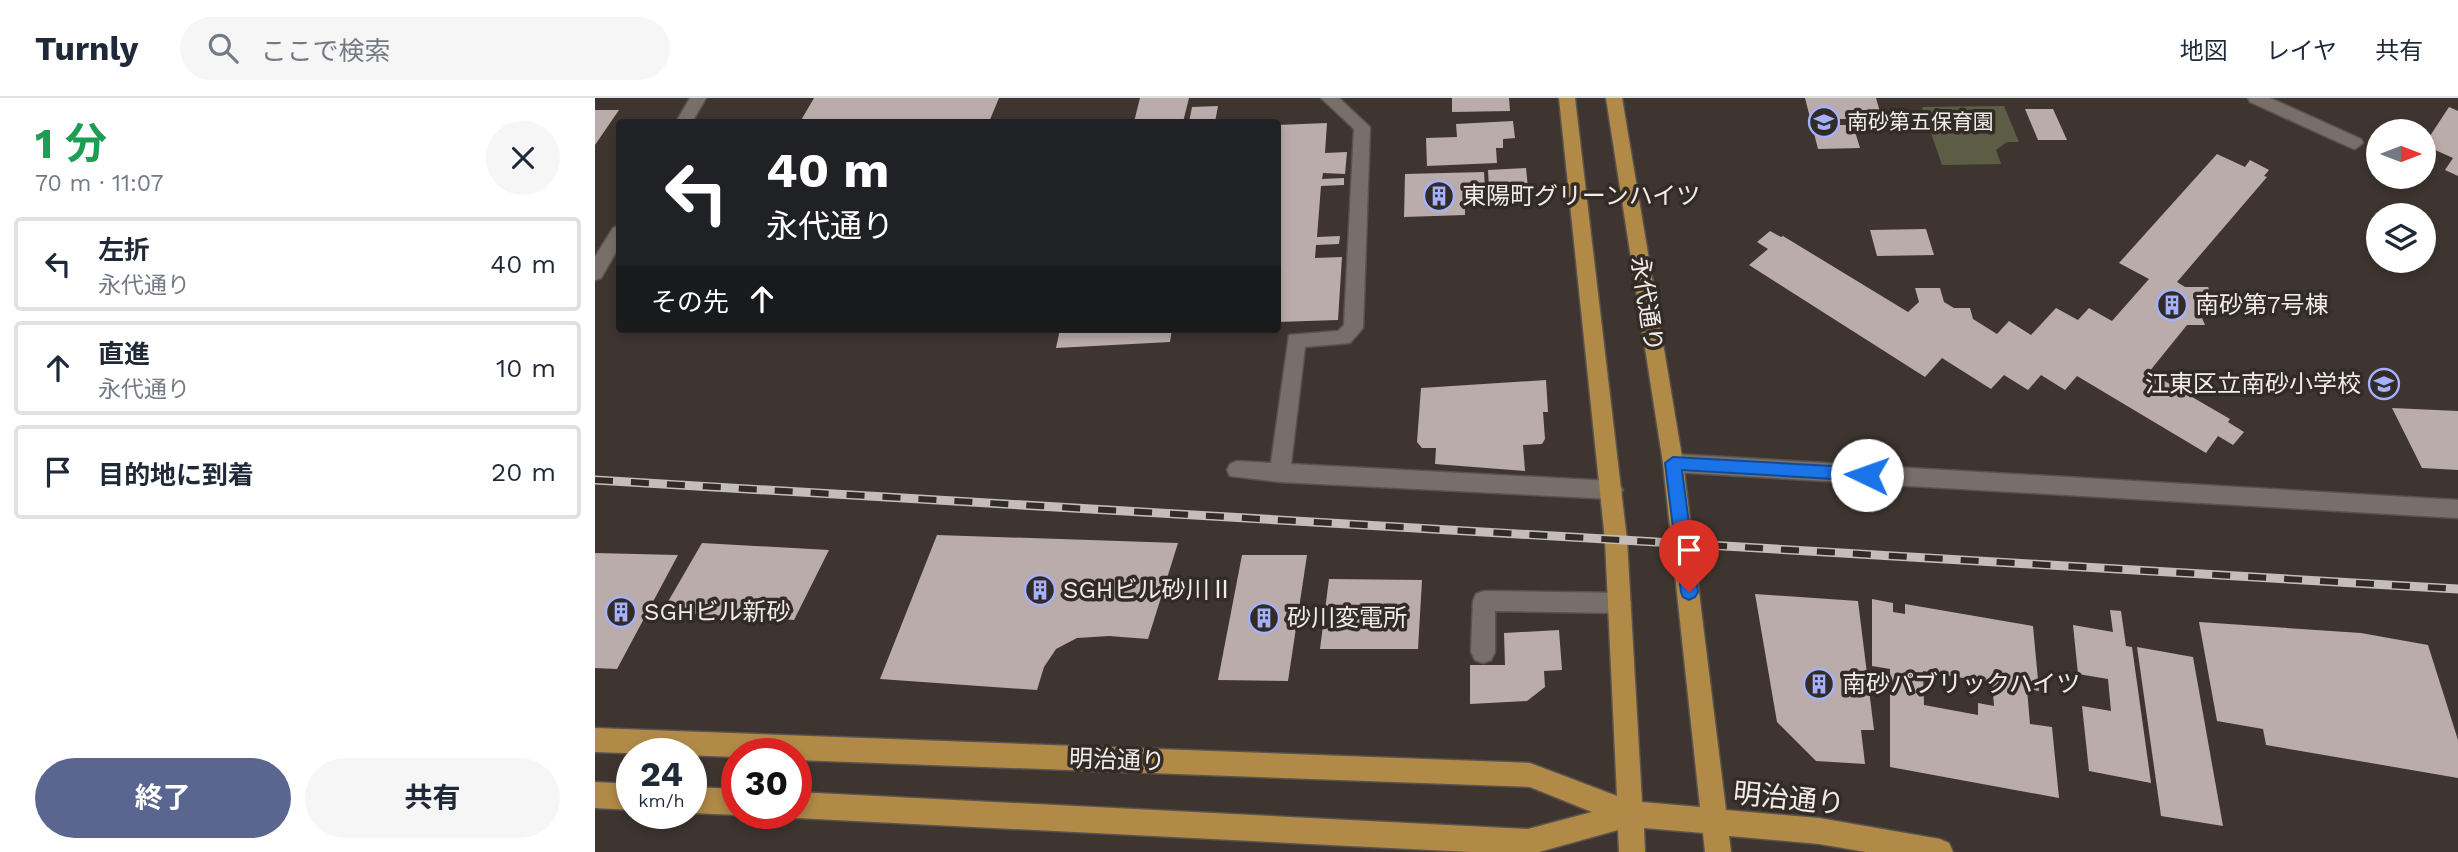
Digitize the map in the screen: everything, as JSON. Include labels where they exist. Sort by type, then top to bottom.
[{"type":"main road","points":[[1567,98],[1612,490],[1632,852]]},
{"type":"main road","name":"永代通り","points":[[1614,98],[1673,463],[1715,822]]},
{"type":"main road","name":"明治通り","points":[[595,740],[1530,775],[1631,814],[1819,831],[1940,852]]},
{"type":"main road","points":[[595,795],[616,796]]},
{"type":"main road","name":"明治通り","points":[[812,806],[1528,842],[1631,814]]},
{"type":"main road","points":[[1715,822],[1718,852]]},
{"type":"street","points":[[686,119],[698,98]]},
{"type":"street","points":[[1280,473],[1296,340],[1343,338],[1353,328],[1363,127],[1329,98]]},
{"type":"street","points":[[2256,98],[2355,143]]},
{"type":"street","points":[[595,273],[616,237]]},
{"type":"street","points":[[1673,463],[2458,509]]},
{"type":"street","points":[[1237,470],[1612,490]]},
{"type":"street","points":[[1483,652],[1484,601],[1620,603]]},
{"type":"shaded area","points":[[2004,106],[2019,142],[2007,142],[1996,150],[2001,164],[1942,165],[1922,107]]},
{"type":"building","points":[[814,98],[999,98],[990,119],[802,119]]},
{"type":"building","points":[[1140,98],[1189,98],[1184,119],[1135,119]]},
{"type":"building","points":[[1452,98],[1509,98],[1510,111],[1452,112]]},
{"type":"building","name":"南砂第五保育園","points":[[1805,98],[1876,98],[1882,119],[1835,119],[1837,125],[1853,125],[1860,148],[1818,149]]},
{"type":"building","points":[[1218,106],[1216,119],[1190,119],[1192,107]]},
{"type":"building","points":[[2449,107],[2458,111],[2458,176],[2445,170],[2453,158],[2436,150],[2436,127]]},
{"type":"building","points":[[2025,109],[2053,109],[2067,140],[2038,140]]},
{"type":"building","points":[[595,110],[619,110],[595,145]]},
{"type":"building","points":[[1513,121],[1515,138],[1503,139],[1503,148],[1496,148],[1497,163],[1427,166],[1426,138],[1457,137],[1456,124]]},
{"type":"building","points":[[1327,123],[1325,153],[1347,152],[1345,174],[1323,173],[1322,179],[1344,178],[1344,185],[1321,186],[1317,237],[1340,236],[1339,244],[1316,245],[1315,258],[1342,257],[1338,320],[1281,322],[1281,125]]},
{"type":"building","name":"南砂第7号棟","points":[[2217,154],[2245,167],[2250,160],[2269,170],[2264,176],[2267,177],[2177,282],[2185,287],[2208,287],[2218,308],[2201,308],[2199,311],[2205,325],[2187,325],[2149,372],[2230,419],[2228,422],[2244,432],[2233,445],[2218,436],[2206,453],[2077,376],[2065,390],[2041,375],[2028,390],[2004,375],[1991,389],[1942,358],[1925,377],[1749,265],[1768,249],[1757,242],[1770,231],[1783,236],[1908,312],[1919,302],[1915,288],[1940,288],[1944,302],[1954,308],[1970,308],[1973,319],[1997,334],[2009,321],[2031,335],[2056,308],[2078,320],[2089,308],[2112,321],[2149,279],[2119,263]]},
{"type":"building","points":[[1526,168],[1528,188],[1489,189],[1488,170]]},
{"type":"building","name":"東陽町グリーンハイツ","points":[[1484,172],[1485,189],[1474,190],[1474,202],[1465,203],[1465,215],[1404,217],[1405,174]]},
{"type":"building","points":[[1926,229],[1934,255],[1877,256],[1870,230]]},
{"type":"building","points":[[1059,333],[1171,333],[1170,342],[1056,348]]},
{"type":"building","points":[[1546,380],[1548,412],[1543,412],[1545,439],[1542,444],[1523,445],[1525,471],[1435,464],[1436,448],[1422,448],[1417,442],[1421,388]]},
{"type":"building","points":[[2392,408],[2458,411],[2458,470],[2422,468]]},
{"type":"building","name":"SGHビル砂川Ⅱ","points":[[937,535],[1178,543],[1148,639],[1109,636],[1077,638],[1056,649],[1044,667],[1037,690],[880,679]]},
{"type":"building","points":[[702,543],[829,550],[794,620],[662,612]]},
{"type":"building","name":"SGHビル新砂","points":[[595,553],[678,555],[617,669],[595,668]]},
{"type":"building","name":"砂川変電所","points":[[1242,555],[1307,555],[1288,681],[1218,680]]},
{"type":"building","points":[[1329,579],[1422,580],[1418,649],[1320,649]]},
{"type":"building","name":"南砂パブリックハイツ","points":[[1755,594],[1858,601],[1874,730],[1861,730],[1865,764],[1816,761],[1777,722]]},
{"type":"building","points":[[1872,599],[1893,603],[1893,612],[1905,614],[1905,604],[2033,626],[2039,691],[2027,689],[2030,724],[2052,727],[2059,798],[1890,767],[1890,669],[1872,666]],"holes":[[[1923,671],[1992,683],[1994,706],[1978,703],[1978,715],[1924,705]]]},
{"type":"building","points":[[2110,610],[2121,611],[2126,646],[2132,647],[2151,783],[2089,771],[2082,706],[2111,711],[2108,679],[2078,674],[2073,625],[2113,632]]},
{"type":"building","points":[[2199,622],[2361,633],[2428,645],[2458,740],[2458,778],[2266,745],[2263,729],[2217,721]]},
{"type":"building","points":[[1559,630],[1562,670],[1544,671],[1545,687],[1527,701],[1470,704],[1470,665],[1505,665],[1504,633]]},
{"type":"building","points":[[2137,647],[2193,657],[2223,826],[2161,816]]},
{"type":"railway","points":[[595,480],[2458,589]]},
{"type":"place","name":"南砂第五保育園","points":[[1824,122]]},
{"type":"place","name":"東陽町グリーンハイツ","points":[[1439,196]]},
{"type":"place","name":"南砂第7号棟","points":[[2172,305]]},
{"type":"place","name":"江東区立南砂小学校","points":[[2384,384]]},
{"type":"place","name":"SGHビル砂川Ⅱ","points":[[1040,590]]},
{"type":"place","name":"SGHビル新砂","points":[[621,612]]},
{"type":"place","name":"砂川変電所","points":[[1264,618]]},
{"type":"place","name":"南砂パブリックハイツ","points":[[1819,684]]},
{"type":"route","points":[[1689,592],[1673,463],[1867,475]]}]
